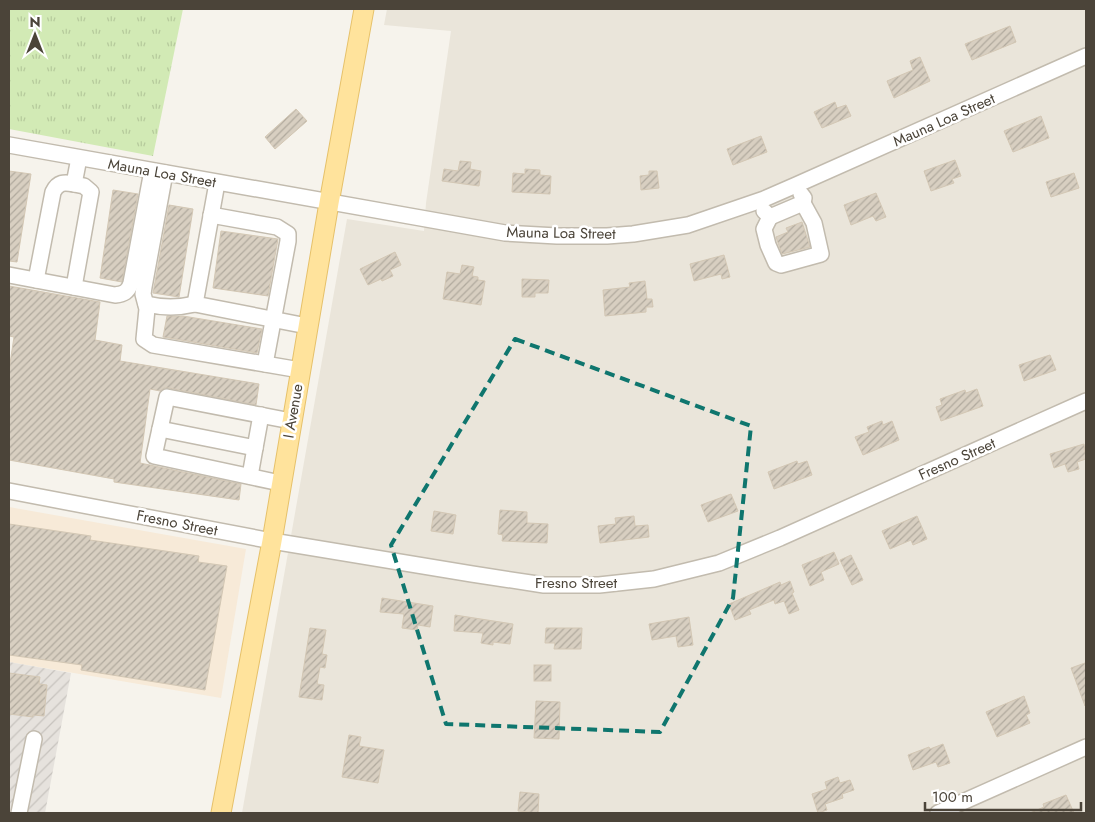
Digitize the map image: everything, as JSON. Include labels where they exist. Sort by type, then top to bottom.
[{"type":"main road","name":"I Avenue","points":[[221,813],[272,541],[280,483],[364,9]]},
{"type":"street","name":"Mauna Loa Street","points":[[9,145],[505,233],[557,236],[633,234],[688,225],[759,200],[1086,56]]},
{"type":"street","points":[[74,184],[79,158]]},
{"type":"street","points":[[9,275],[115,295],[122,294],[128,290],[158,172]]},
{"type":"street","points":[[158,172],[143,294],[146,304],[144,339],[153,345],[300,370]]},
{"type":"street","points":[[36,280],[53,192],[60,183],[74,184],[88,188],[91,192],[91,197],[74,287]]},
{"type":"street","points":[[195,304],[217,183]]},
{"type":"street","points":[[796,185],[804,198],[803,203],[814,223],[821,254],[781,265],[776,262],[768,245],[764,229],[770,217],[803,203]]},
{"type":"street","points":[[759,200],[765,214],[770,217]]},
{"type":"street","points":[[211,215],[277,227],[288,234],[264,364]]},
{"type":"street","points":[[146,304],[166,308],[195,304],[308,326]]},
{"type":"street","points":[[280,483],[154,456],[167,397],[291,421]]},
{"type":"street","name":"Fresno Street","points":[[9,491],[272,541],[544,585],[599,586],[654,579],[719,562],[780,538],[1086,401]]},
{"type":"street","points":[[250,476],[261,415]]},
{"type":"street","points":[[160,428],[255,448]]},
{"type":"street","points":[[19,813],[34,739]]},
{"type":"street","points":[[938,813],[1086,747]]},
{"type":"highlighted area","points":[[515,339],[751,426],[733,598],[660,732],[446,724],[391,545]]},
{"type":"shaded area","points":[[387,9],[1086,9],[1086,813],[242,813],[347,219],[424,231],[426,203],[451,31],[384,25]]},
{"type":"shaded area","points":[[9,507],[246,549],[221,698],[9,662]]},
{"type":"shaded area","points":[[9,662],[71,673],[45,813],[9,813]]},
{"type":"green space","points":[[9,9],[183,9],[153,156],[9,129]]},
{"type":"building","points":[[1010,26],[1016,42],[972,60],[965,44]]},
{"type":"building","points":[[920,57],[930,81],[894,98],[887,81],[913,70],[910,61]]},
{"type":"building","points":[[835,102],[837,108],[846,105],[851,116],[822,128],[814,112]]},
{"type":"building","points":[[296,109],[307,121],[275,149],[265,137]]},
{"type":"building","points":[[1041,116],[1049,138],[1013,152],[1004,131]]},
{"type":"building","points":[[761,136],[767,152],[733,165],[727,149]]},
{"type":"building","points":[[955,160],[961,176],[952,179],[954,183],[931,191],[924,171]]},
{"type":"building","points":[[460,161],[471,162],[470,169],[481,171],[479,186],[442,181],[444,169],[458,171]]},
{"type":"building","points":[[525,169],[540,170],[540,175],[551,176],[550,194],[512,192],[513,173],[525,174]]},
{"type":"building","points":[[9,171],[31,174],[17,262],[9,261]]},
{"type":"building","points":[[649,171],[657,171],[659,188],[641,190],[640,176],[649,175]]},
{"type":"building","points":[[1074,173],[1079,188],[1051,197],[1046,182]]},
{"type":"building","points":[[113,190],[138,194],[122,282],[100,278]]},
{"type":"building","points":[[876,193],[886,217],[876,221],[873,216],[851,225],[844,205]]},
{"type":"building","points":[[169,205],[193,209],[179,297],[153,293]]},
{"type":"building","points":[[802,222],[810,247],[782,254],[776,237],[788,232],[786,228]]},
{"type":"building","points":[[221,231],[278,239],[268,296],[213,288]]},
{"type":"building","points":[[395,252],[401,265],[390,270],[393,276],[368,285],[360,269]]},
{"type":"building","points":[[724,255],[730,277],[722,279],[721,274],[694,281],[690,264]]},
{"type":"building","points":[[462,265],[474,267],[472,276],[478,277],[478,280],[485,281],[481,305],[443,299],[447,272],[460,274]]},
{"type":"building","points":[[522,279],[549,280],[548,293],[535,293],[535,297],[522,297]]},
{"type":"building","points":[[645,281],[647,299],[652,299],[653,307],[646,307],[646,312],[605,316],[603,290],[630,287],[629,283]]},
{"type":"building","points":[[9,286],[100,302],[95,340],[122,345],[120,361],[259,384],[256,405],[169,388],[164,388],[160,391],[150,389],[140,463],[241,484],[239,500],[114,482],[114,479],[9,460],[9,370],[14,337],[9,336]]},
{"type":"building","points":[[167,316],[183,316],[262,329],[257,353],[163,337]]},
{"type":"building","points":[[1050,355],[1056,370],[1024,381],[1019,365]]},
{"type":"building","points":[[977,389],[983,406],[941,421],[936,407],[942,405],[940,399],[965,390],[966,393]]},
{"type":"building","points":[[882,421],[883,425],[892,421],[899,440],[863,455],[855,437],[869,432],[867,427]]},
{"type":"building","points":[[1084,444],[1086,459],[1077,462],[1079,469],[1068,472],[1065,464],[1054,468],[1050,454]]},
{"type":"building","points":[[797,461],[798,464],[807,461],[812,475],[774,489],[768,472]]},
{"type":"building","points":[[731,494],[738,511],[708,522],[701,505]]},
{"type":"building","points":[[500,510],[527,512],[527,523],[548,524],[547,543],[502,541],[503,535],[498,534]]},
{"type":"building","points":[[434,511],[456,515],[453,534],[431,531]]},
{"type":"building","points":[[634,516],[635,526],[648,525],[649,537],[600,543],[598,526],[616,524],[615,518]]},
{"type":"building","points":[[917,516],[927,539],[913,545],[911,540],[890,549],[882,531]]},
{"type":"building","points":[[9,524],[91,536],[90,540],[199,556],[198,562],[227,566],[205,690],[81,670],[82,665],[9,655]]},
{"type":"building","points":[[834,552],[839,564],[821,572],[824,580],[810,586],[802,565]]},
{"type":"building","points":[[851,555],[863,580],[852,585],[840,560]]},
{"type":"building","points":[[790,581],[794,592],[792,593],[799,610],[789,614],[784,601],[775,604],[774,600],[749,610],[751,614],[735,620],[729,604],[780,582],[781,585]]},
{"type":"building","points":[[382,598],[433,606],[430,627],[418,625],[417,630],[402,628],[404,614],[380,612]]},
{"type":"building","points":[[455,615],[513,624],[510,644],[493,642],[493,645],[481,643],[483,633],[454,631]]},
{"type":"building","points":[[689,617],[693,645],[678,647],[676,636],[652,640],[649,624]]},
{"type":"building","points":[[310,628],[326,630],[322,654],[327,655],[325,668],[320,667],[317,684],[324,685],[322,700],[299,697]]},
{"type":"building","points":[[546,628],[582,628],[581,649],[554,649],[555,643],[545,643]]},
{"type":"building","points":[[1085,663],[1086,668],[1085,706],[1071,668]]},
{"type":"building","points":[[534,665],[551,665],[551,681],[534,681]]},
{"type":"building","points":[[9,673],[40,677],[39,684],[47,685],[44,716],[33,715],[33,717],[9,714]]},
{"type":"building","points":[[1024,696],[1030,713],[1026,715],[1030,723],[997,737],[986,712]]},
{"type":"building","points":[[536,701],[560,702],[559,739],[534,738]]},
{"type":"building","points":[[349,735],[361,737],[359,746],[384,750],[378,783],[342,777]]},
{"type":"building","points":[[943,744],[950,763],[938,767],[936,762],[913,770],[908,755]]},
{"type":"building","points":[[838,777],[840,783],[850,780],[854,790],[842,794],[843,798],[825,804],[827,810],[818,813],[812,794],[827,789],[825,782]]},
{"type":"building","points":[[520,792],[539,794],[538,813],[518,811]]},
{"type":"building","points":[[1066,795],[1074,813],[1030,813],[1044,807],[1043,804]]}]
